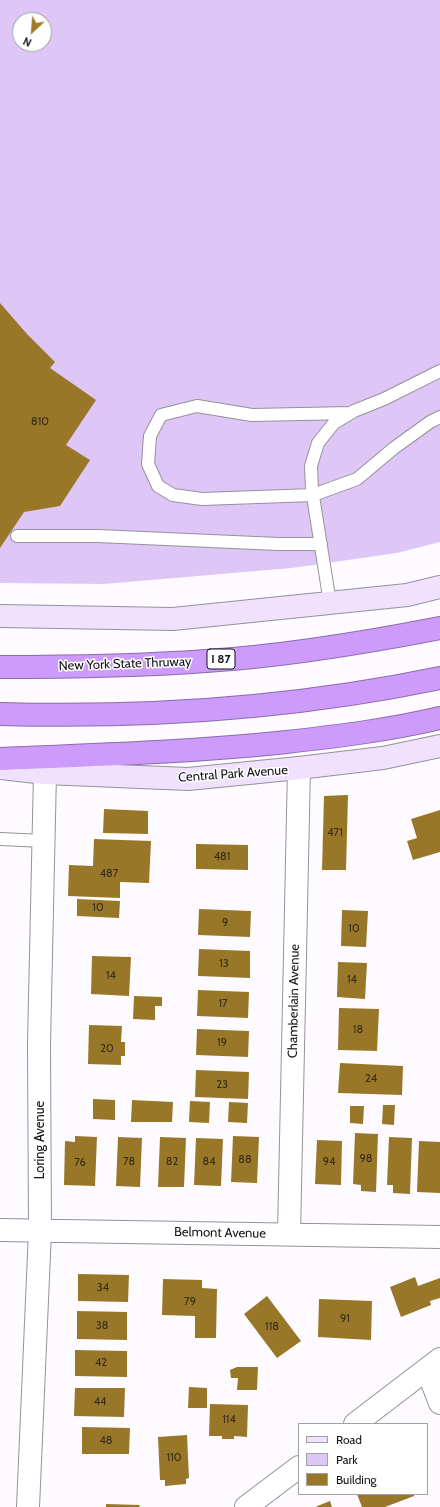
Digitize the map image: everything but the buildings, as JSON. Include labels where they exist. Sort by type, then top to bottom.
[{"type":"highway","name":"New York State Thruway","points":[[0,667],[125,665],[207,661],[287,653],[367,642],[440,628]]},
{"type":"highway","points":[[0,714],[115,714],[271,704],[351,693],[440,678]]},
{"type":"highway","points":[[0,759],[164,752],[245,746],[382,730],[440,718]]},
{"type":"main road","points":[[0,616],[173,619],[407,595],[440,586]]},
{"type":"main road","name":"Central Park Avenue","points":[[0,768],[45,773],[188,779],[383,758],[440,746]]},
{"type":"street","name":"Chamberlain Avenue","points":[[289,1234],[299,768]]},
{"type":"street","name":"Loring Avenue","points":[[28,1507],[40,1231],[39,1044],[45,773]]},
{"type":"street","name":"Belmont Avenue","points":[[0,1230],[440,1237]]},
{"type":"street","points":[[356,1423],[434,1364],[440,1403]]},
{"type":"street","points":[[246,1507],[298,1468]]},
{"type":"lane","points":[[330,603],[311,466],[318,443],[334,423],[351,413],[384,399],[440,371]]},
{"type":"lane","points":[[351,413],[252,415],[197,406],[161,415],[150,436],[148,464],[158,486],[173,495],[202,499],[314,495],[357,479],[394,448],[430,422],[440,417]]},
{"type":"lane","points":[[17,536],[98,536],[278,544],[321,544]]},
{"type":"lane","points":[[0,839],[44,841]]},
{"type":"green space","points":[[0,0],[440,0],[440,542],[397,553],[292,568],[104,584],[0,583]]}]
